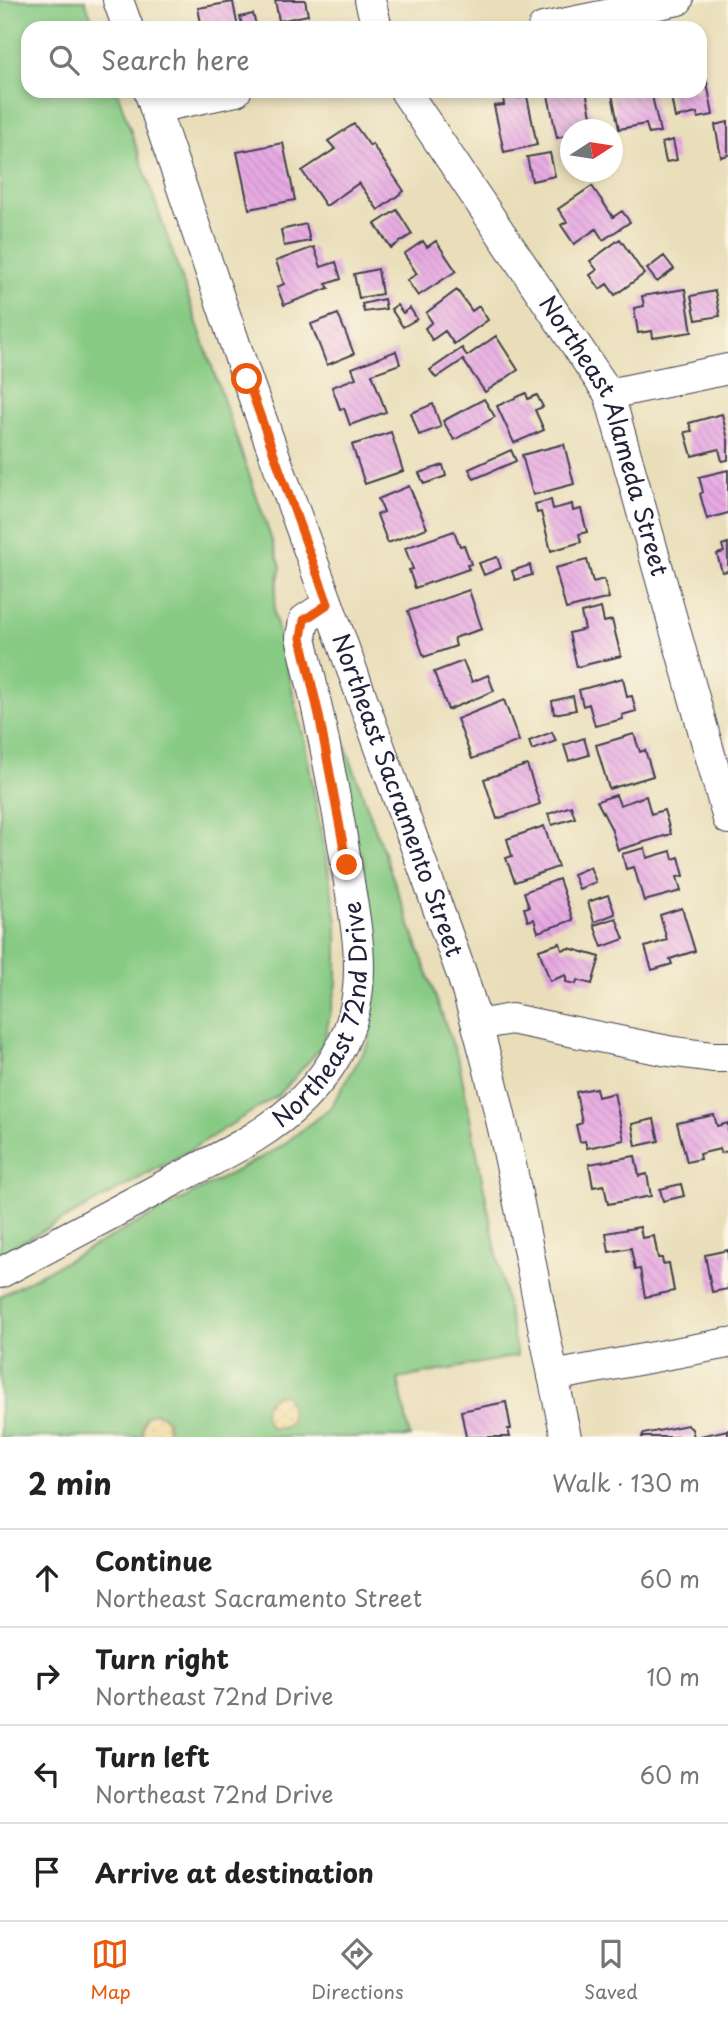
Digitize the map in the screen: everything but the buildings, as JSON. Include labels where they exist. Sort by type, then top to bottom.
[{"type":"street","points":[[118,0],[126,21]]},
{"type":"street","points":[[370,0],[375,21]]},
{"type":"street","points":[[577,21],[678,0]]},
{"type":"street","name":"Northeast Alameda Street","points":[[410,98],[610,394],[728,819]]},
{"type":"street","name":"Northeast Sacramento Street","points":[[152,99],[247,379],[478,1026],[510,1165],[566,1437]]},
{"type":"street","points":[[610,394],[728,369]]},
{"type":"street","name":"Northeast 72nd Drive","points":[[0,1273],[251,1140],[302,1101],[318,1083],[345,1039],[355,1008],[358,945],[335,794],[301,638],[304,620],[328,604]]},
{"type":"street","points":[[478,1026],[511,1019],[668,1051],[728,1057]]},
{"type":"street","points":[[553,1376],[728,1343]]},
{"type":"green space","points":[[0,0],[85,0],[92,21],[21,21],[21,98],[119,98],[281,567],[274,613],[305,743],[337,921],[337,984],[323,1045],[280,1094],[182,1155],[0,1254]]},
{"type":"green space","points":[[333,711],[459,1062],[517,1356],[398,1379],[410,1437],[0,1437],[0,1296],[279,1148],[330,1108],[369,1043],[373,1000],[369,920]]},
{"type":"sand","points":[[277,1394],[286,1395],[291,1421],[283,1428],[271,1428],[265,1418],[264,1409],[268,1401]]},
{"type":"sand","points":[[160,1414],[167,1420],[168,1437],[143,1437],[146,1416]]},
{"type":"route","points":[[247,379],[328,604],[304,620],[301,638],[319,715],[347,865]]}]
